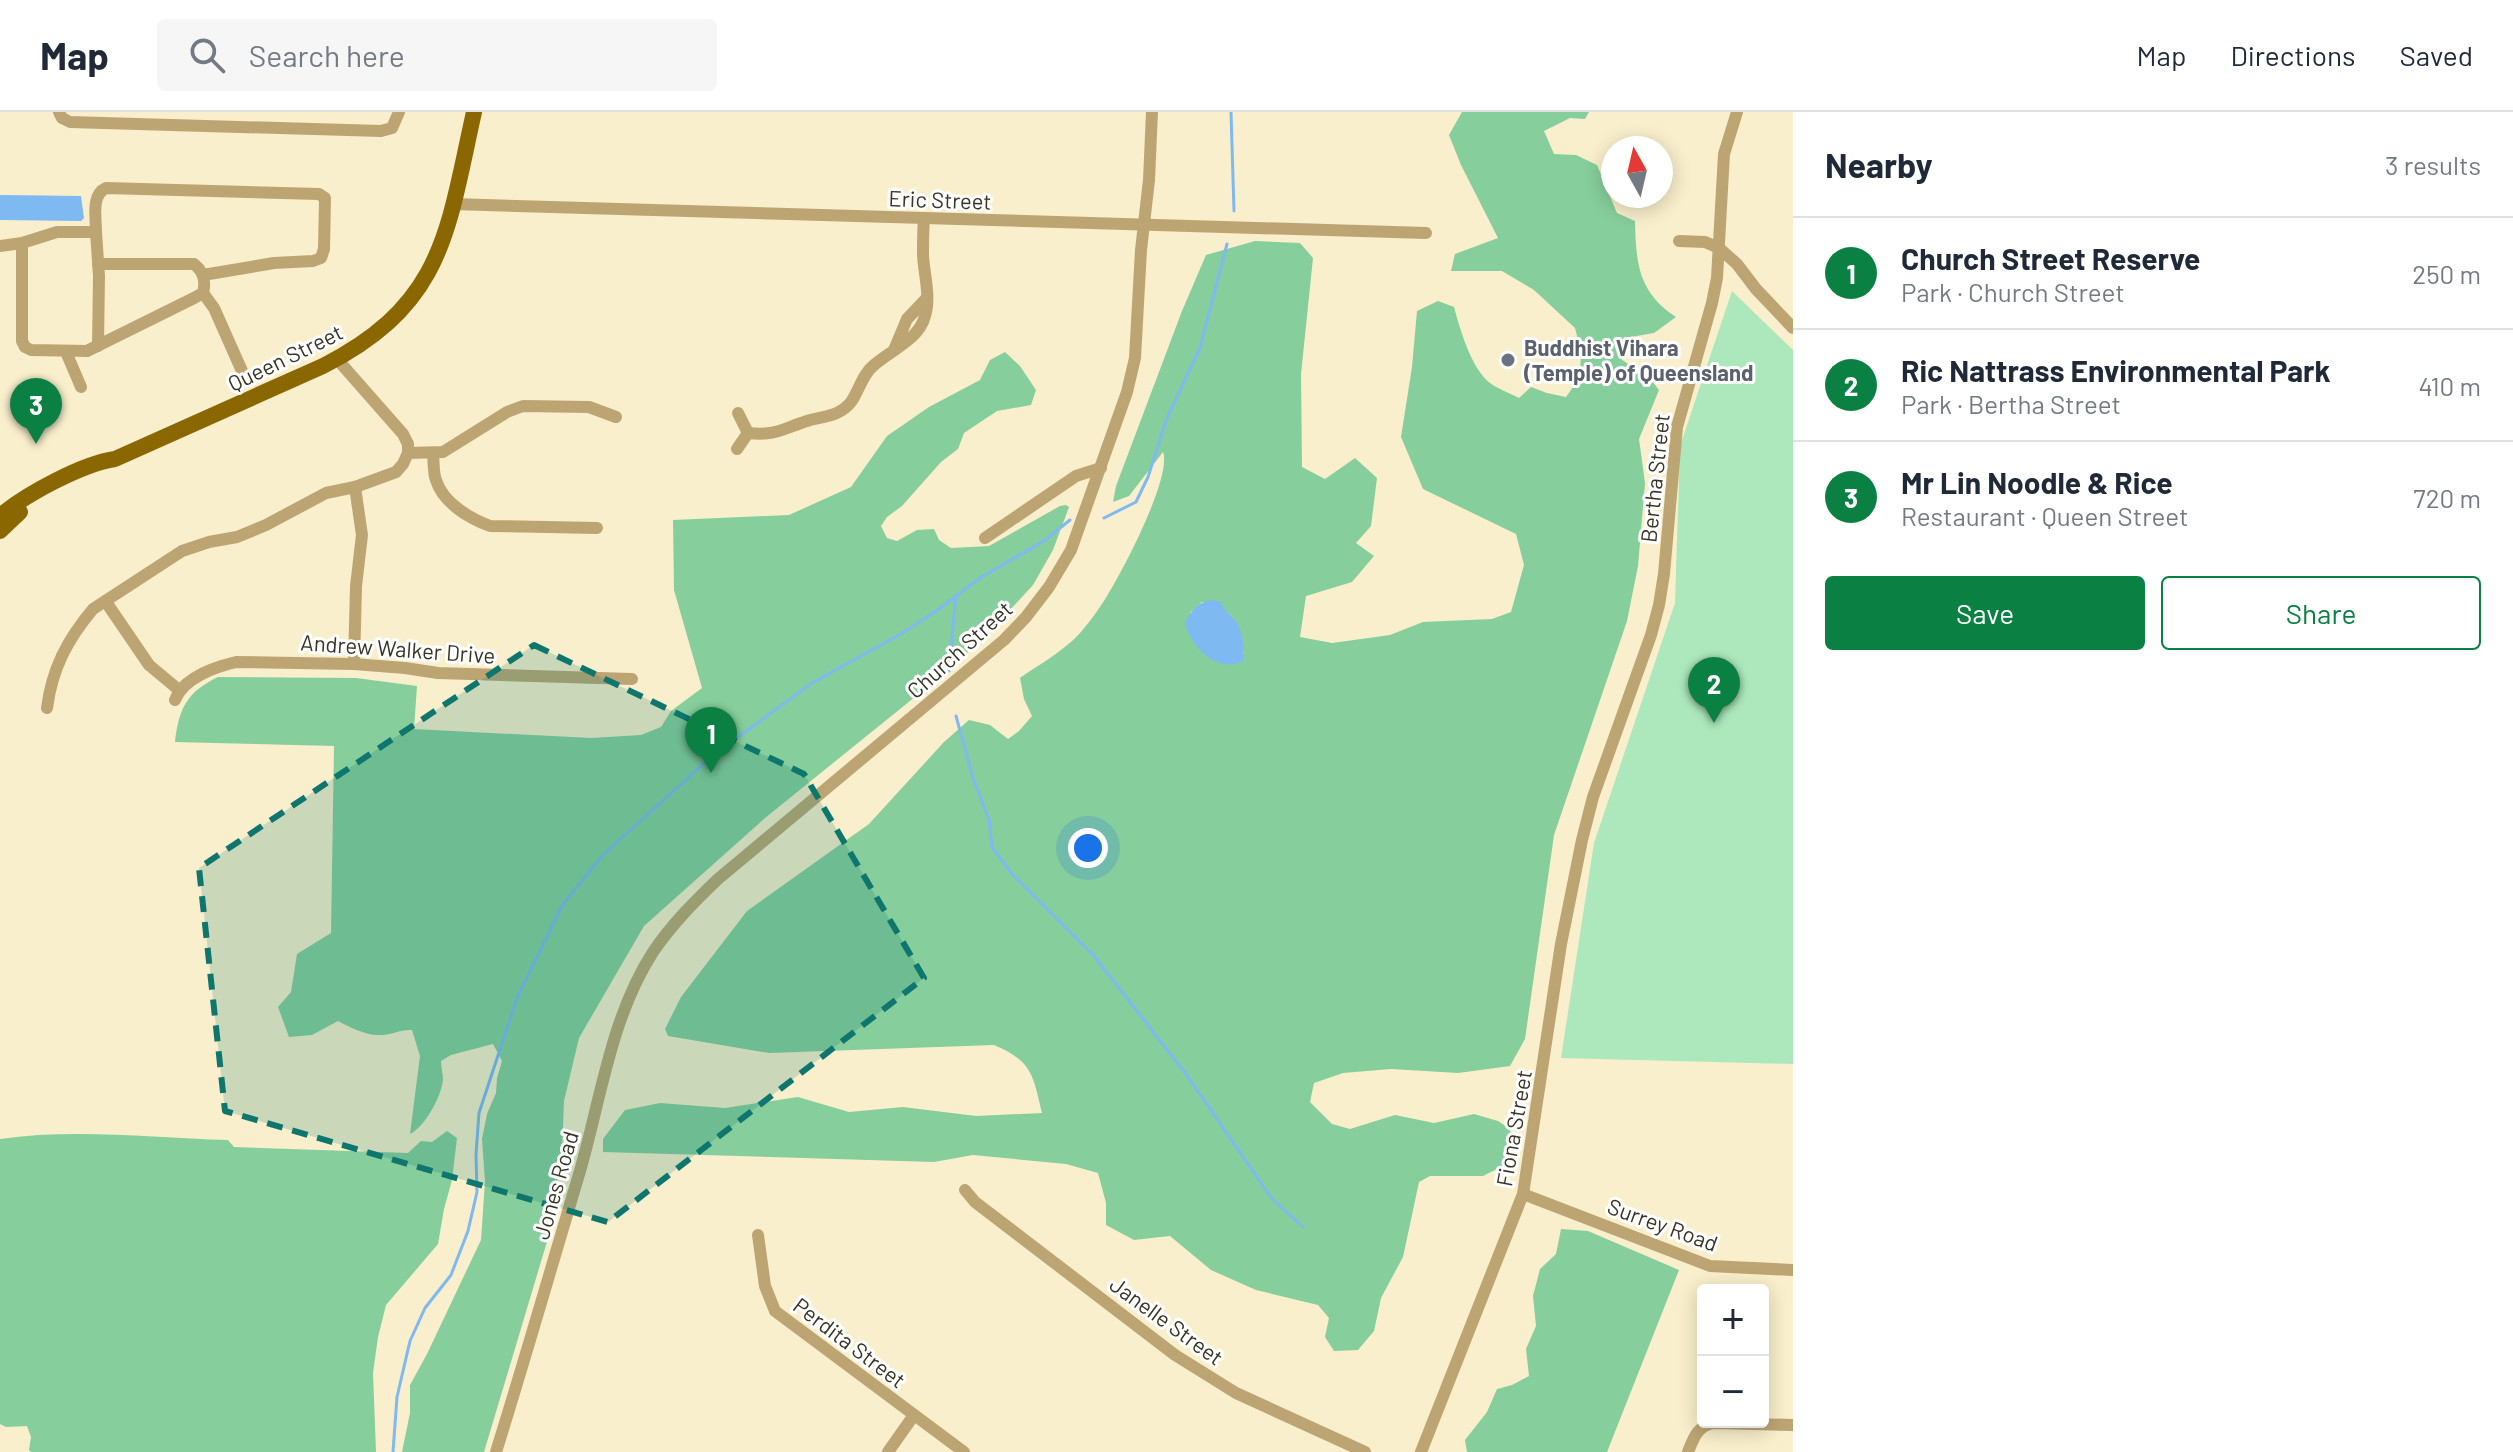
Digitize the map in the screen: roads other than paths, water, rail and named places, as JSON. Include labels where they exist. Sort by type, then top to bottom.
[{"type":"main road","name":"Queen Street","points":[[0,516],[52,483],[115,459],[337,359],[386,326],[407,306],[435,262],[453,204],[474,112]]},
{"type":"main road","name":"Queen Street","points":[[0,531],[17,514],[37,501],[107,468],[115,459]]},
{"type":"street","points":[[59,112],[62,118],[70,122],[381,131],[392,128],[399,112]]},
{"type":"street","name":"Church Street","points":[[665,935],[718,879],[1004,640],[1049,587],[1071,550],[1127,392],[1135,358],[1152,112]]},
{"type":"street","name":"Bertha Street","points":[[1593,797],[1659,605],[1677,427],[1712,303],[1719,248],[1724,154],[1737,112]]},
{"type":"street","points":[[98,346],[96,232],[97,197],[100,191],[106,188],[319,194],[325,198],[321,258],[203,275]]},
{"type":"street","name":"Eric Street","points":[[453,204],[1426,233]]},
{"type":"street","points":[[748,433],[763,435],[782,432],[803,422],[830,417],[842,411],[852,401],[868,371],[894,350],[907,319],[927,298],[923,258],[924,218]]},
{"type":"street","points":[[0,246],[57,232],[96,232]]},
{"type":"street","points":[[1679,241],[1705,242],[1719,248],[1793,328]]},
{"type":"street","points":[[22,243],[22,341],[31,350],[80,352],[203,293]]},
{"type":"street","points":[[98,264],[194,264],[203,275],[203,293],[214,308],[242,371]]},
{"type":"street","points":[[66,352],[81,387]]},
{"type":"street","points":[[47,708],[50,684],[67,646],[93,609],[182,551],[237,537],[326,493],[355,487],[396,472],[403,464],[408,444],[403,434],[337,359]]},
{"type":"street","points":[[408,453],[433,454],[449,450],[514,408],[589,407],[616,417]]},
{"type":"street","points":[[738,413],[748,433]]},
{"type":"street","points":[[737,449],[748,433]]},
{"type":"street","points":[[433,454],[436,481],[447,500],[474,520],[490,526],[597,528]]},
{"type":"street","points":[[985,538],[1076,476],[1101,468]]},
{"type":"street","points":[[354,664],[356,586],[362,535],[355,487]]},
{"type":"street","name":"Andrew Walker Drive","points":[[106,602],[149,665],[177,695],[211,670],[236,662],[354,664],[438,673],[632,679]]},
{"type":"street","name":"Fiona Street","points":[[1421,1452],[1523,1194],[1572,884],[1593,797]]},
{"type":"street","name":"Jones Road","points":[[496,1452],[593,1126],[620,1021],[637,981],[665,935]]},
{"type":"street","name":"Janelle Street","points":[[965,1190],[975,1202],[1175,1355],[1236,1393],[1365,1452]]},
{"type":"street","name":"Surrey Road","points":[[1523,1194],[1710,1266],[1793,1270]]},
{"type":"street","name":"Perdita Street","points":[[758,1235],[765,1286],[775,1311],[964,1452]]},
{"type":"street","points":[[888,1452],[914,1415]]},
{"type":"street","points":[[1688,1452],[1696,1432],[1703,1425],[1793,1425]]},
{"type":"water","points":[[0,195],[81,196],[84,218],[81,221],[0,220]]},
{"type":"water","points":[[1213,600],[1221,602],[1239,627],[1243,661],[1224,664],[1215,661],[1199,649],[1188,632],[1185,623],[1193,611]]},
{"type":"waterway","points":[[1231,112],[1234,211]]},
{"type":"waterway","points":[[1104,518],[1136,502],[1148,477],[1167,418],[1200,348],[1227,244]]},
{"type":"waterway","points":[[393,1452],[397,1397],[410,1341],[425,1308],[451,1275],[468,1231],[477,1192],[479,1113],[517,998],[563,904],[603,855],[712,756],[812,683],[901,634],[980,578],[1044,541],[1070,520]]},
{"type":"waterway","points":[[949,671],[956,595]]},
{"type":"waterway","points":[[956,716],[973,778],[989,820],[992,847],[1012,874],[1094,956],[1186,1074],[1272,1199],[1303,1227]]},
{"type":"place","name":"Buddhist Vihara (Temple) of Queensland","points":[[1508,360]]},
{"type":"place","name":"Mr Lin Noodle & Rice","points":[[36,444]]},
{"type":"place","name":"Ric Nattrass Environmental Park","points":[[1714,723]]},
{"type":"place","name":"Church Street Reserve","points":[[711,773]]}]
